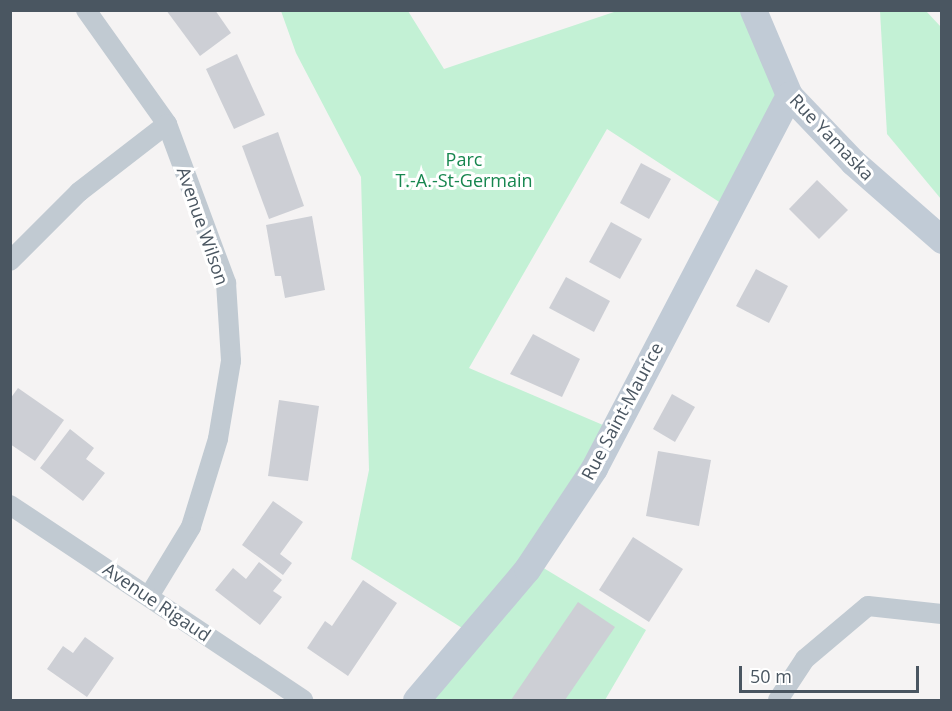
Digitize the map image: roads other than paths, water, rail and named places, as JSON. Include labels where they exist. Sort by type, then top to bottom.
[{"type":"street","name":"Avenue Wilson","points":[[86,10],[167,124],[226,283],[231,361],[218,439],[191,527],[149,596]]},
{"type":"street","name":"Rue Yamaska","points":[[753,10],[789,95],[853,162],[942,240]]},
{"type":"street","name":"Rue Saint-Maurice","points":[[416,700],[527,569],[594,468],[789,95]]},
{"type":"street","points":[[10,261],[79,192],[167,124]]},
{"type":"street","name":"Avenue Rigaud","points":[[10,505],[303,700]]},
{"type":"street","points":[[778,700],[805,659],[868,606],[942,614]]},
{"type":"park label","name":"Parc T.-A.-St-Germain","points":[[464,170]]}]
